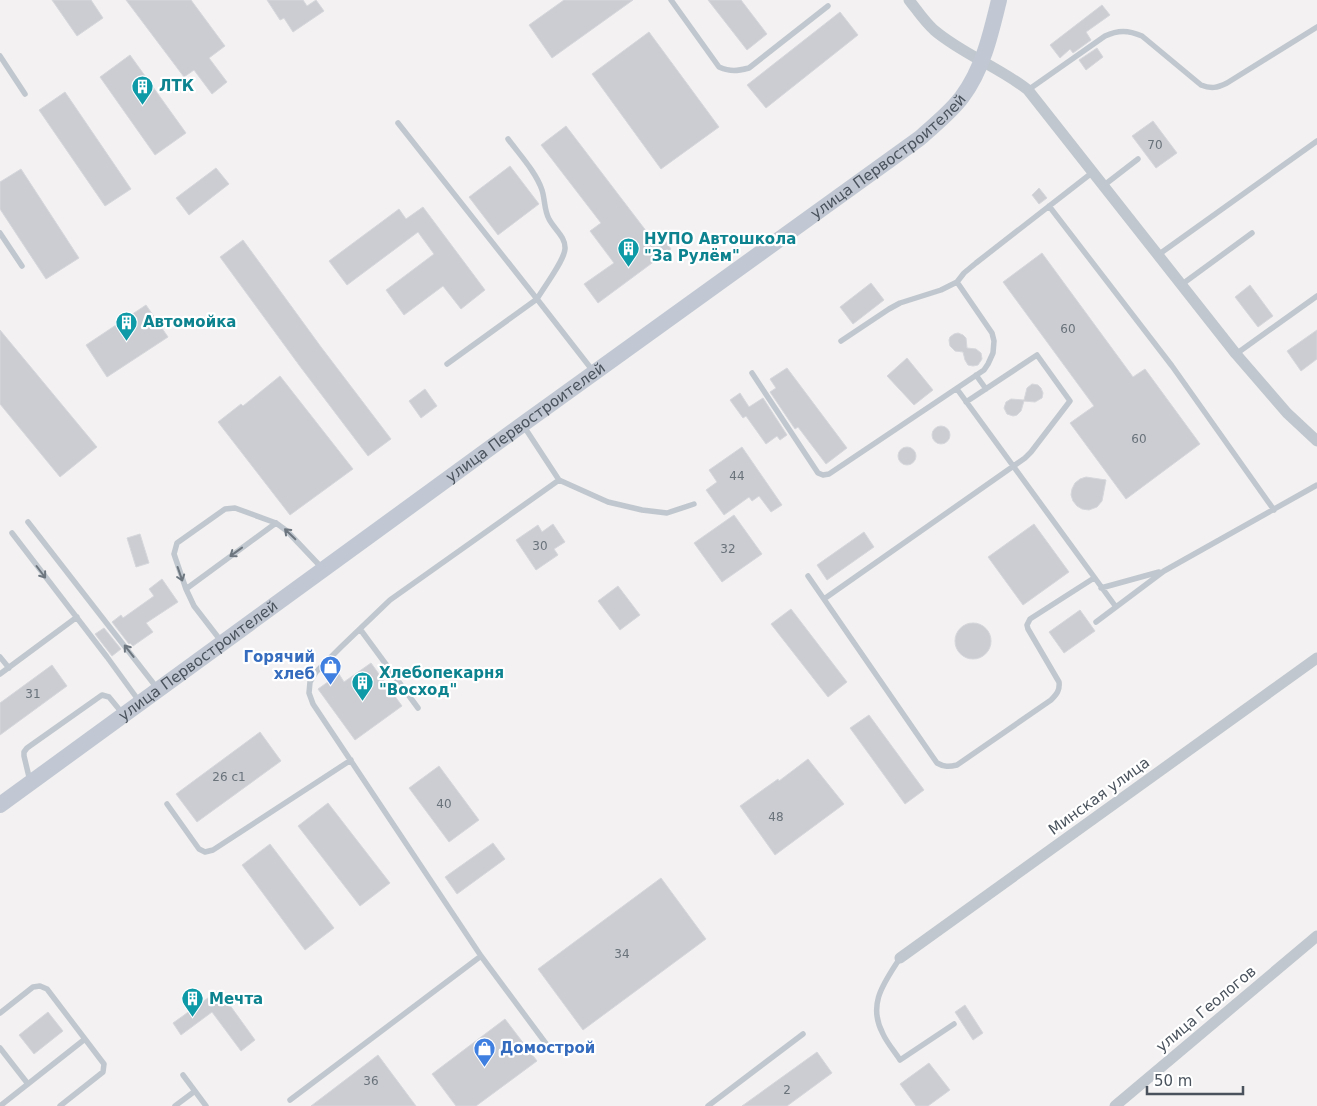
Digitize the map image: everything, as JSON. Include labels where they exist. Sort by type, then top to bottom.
[{"type":"street","points":[[909,0],[933,29],[947,40],[1006,74],[1028,90],[1236,354],[1287,413],[1317,442]]},
{"type":"street","name":"улица Первостроителей","points":[[0,806],[594,372],[920,138],[944,117],[962,97],[973,78],[982,60],[999,0]]},
{"type":"street","name":"Минская улица","points":[[900,958],[1317,658]]},
{"type":"street","name":"улица Геологов","points":[[1115,1106],[1317,936]]},
{"type":"lane","points":[[670,0],[719,67],[728,71],[739,71],[749,68],[828,6]]},
{"type":"lane","points":[[1028,90],[1113,32],[1123,30],[1142,36],[1201,85],[1209,88],[1227,83],[1317,27]]},
{"type":"lane","points":[[0,56],[25,94]]},
{"type":"lane","points":[[398,123],[594,372]]},
{"type":"lane","points":[[447,364],[536,299],[562,258],[565,248],[564,240],[550,221],[546,212],[542,190],[535,176],[508,139]]},
{"type":"lane","points":[[1158,255],[1317,141]]},
{"type":"lane","points":[[1103,186],[1138,159]]},
{"type":"lane","points":[[841,341],[889,309],[941,290],[957,282],[976,263],[1093,172]]},
{"type":"lane","points":[[1049,206],[1172,366],[1274,510]]},
{"type":"lane","points":[[0,233],[22,266]]},
{"type":"lane","points":[[1181,284],[1252,233]]},
{"type":"lane","points":[[752,373],[818,473],[823,475],[829,474],[984,370],[988,364],[993,353],[994,341],[992,333],[957,282]]},
{"type":"lane","points":[[1236,354],[1317,296]]},
{"type":"lane","points":[[824,599],[1013,467],[1031,452],[1070,401],[1037,355],[966,402]]},
{"type":"lane","points":[[976,375],[986,388]]},
{"type":"lane","points":[[956,389],[1116,607]]},
{"type":"lane","points":[[523,424],[559,480],[608,502],[642,510],[667,513],[694,504]]},
{"type":"lane","points":[[548,1045],[481,956],[313,704],[309,693],[310,682],[316,672],[390,600],[559,480]]},
{"type":"lane","points":[[1096,622],[1164,571],[1317,485]]},
{"type":"lane","points":[[222,643],[194,606],[174,554],[177,544],[225,509],[235,508],[276,523],[323,570]]},
{"type":"lane","points":[[28,522],[159,690]]},
{"type":"lane","points":[[186,589],[276,523]]},
{"type":"lane","points":[[12,533],[140,703]]},
{"type":"lane","points":[[1101,588],[1164,571]]},
{"type":"lane","points":[[808,576],[937,762],[943,766],[957,764],[1051,700],[1056,694],[1060,688],[1059,682],[1027,625],[1030,619],[1094,578]]},
{"type":"lane","points":[[0,674],[77,618]]},
{"type":"lane","points":[[360,629],[418,708]]},
{"type":"lane","points":[[0,658],[9,668]]},
{"type":"lane","points":[[30,783],[24,756],[27,748],[102,696],[108,697],[124,715]]},
{"type":"lane","points":[[167,804],[199,849],[205,852],[213,850],[351,760]]},
{"type":"lane","points":[[290,1100],[481,956]]},
{"type":"lane","points":[[900,958],[879,992],[876,1007],[878,1021],[883,1034],[900,1060],[954,1024]]},
{"type":"lane","points":[[0,1013],[33,987],[40,986],[47,989],[104,1064],[103,1072],[60,1106]]},
{"type":"lane","points":[[708,1106],[804,1034]]},
{"type":"lane","points":[[0,1106],[85,1039]]},
{"type":"lane","points":[[0,1048],[28,1084]]},
{"type":"lane","points":[[183,1075],[206,1106]]},
{"type":"lane","points":[[175,1106],[195,1091]]},
{"type":"building","points":[[52,0],[91,0],[103,18],[77,36]]},
{"type":"building","points":[[126,0],[191,0],[225,46],[209,58],[227,82],[212,94],[194,70],[184,77]]},
{"type":"building","points":[[267,0],[303,0],[307,6],[316,0],[324,11],[293,32],[284,18],[280,20]]},
{"type":"building","points":[[564,0],[633,0],[552,58],[529,25]]},
{"type":"building","points":[[708,0],[741,0],[767,34],[747,50]]},
{"type":"building","points":[[1102,5],[1110,15],[1086,32],[1091,40],[1073,53],[1070,49],[1060,58],[1050,45]]},
{"type":"building","points":[[840,12],[858,35],[766,108],[747,85]]},
{"type":"building","points":[[649,32],[719,127],[661,169],[592,74]]},
{"type":"building","points":[[1097,48],[1103,57],[1086,70],[1079,60]]},
{"type":"building","name":"ЛТК","points":[[130,55],[186,133],[155,155],[100,77]]},
{"type":"building","points":[[65,92],[131,189],[105,206],[39,110]]},
{"type":"building","points":[[1153,121],[1177,153],[1156,168],[1132,136]]},
{"type":"building","points":[[566,126],[650,236],[658,230],[671,249],[598,303],[584,284],[614,263],[590,231],[601,223],[541,145]]},
{"type":"building","points":[[510,166],[539,204],[498,235],[469,197]]},
{"type":"building","points":[[216,168],[229,184],[189,215],[176,198]]},
{"type":"building","points":[[21,169],[79,258],[46,279],[0,209],[0,182]]},
{"type":"building","points":[[1039,188],[1047,198],[1039,204],[1032,195]]},
{"type":"building","points":[[423,207],[485,290],[461,309],[443,286],[404,315],[386,290],[434,254],[418,232],[347,285],[329,261],[399,209],[406,219]]},
{"type":"building","points":[[243,240],[391,439],[368,456],[220,257]]},
{"type":"building","points":[[1042,253],[1133,377],[1145,369],[1200,444],[1126,499],[1070,423],[1094,406],[1003,282]]},
{"type":"building","points":[[871,283],[884,300],[853,324],[840,307]]},
{"type":"building","points":[[1250,285],[1273,316],[1258,327],[1235,297]]},
{"type":"building","name":"Автомойка","points":[[146,305],[168,337],[107,377],[86,345]]},
{"type":"building","points":[[0,330],[97,447],[60,477],[0,404]]},
{"type":"building","points":[[1317,330],[1317,359],[1301,371],[1287,351]]},
{"type":"building","points":[[958,333],[966,338],[967,348],[976,349],[981,353],[982,359],[978,365],[968,365],[963,352],[955,351],[950,346],[950,337]]},
{"type":"building","points":[[907,358],[933,390],[914,405],[887,376]]},
{"type":"building","points":[[787,368],[847,448],[826,464],[798,427],[795,429],[770,392],[776,388],[770,379]]},
{"type":"building","points":[[280,376],[353,469],[290,515],[218,422],[241,404],[243,406]]},
{"type":"building","points":[[1032,384],[1038,385],[1041,388],[1042,398],[1035,402],[1024,401],[1021,411],[1017,415],[1007,414],[1004,408],[1006,402],[1011,399],[1024,400],[1027,388]]},
{"type":"building","points":[[425,389],[437,406],[421,418],[409,401]]},
{"type":"building","points":[[740,393],[749,407],[763,398],[787,435],[780,440],[777,436],[766,444],[746,416],[743,418],[730,400]]},
{"type":"building","points":[[941,426],[949,431],[950,435],[945,443],[941,444],[933,439],[932,435],[937,427]]},
{"type":"building","points":[[742,447],[782,505],[771,512],[759,496],[752,501],[749,497],[724,515],[706,490],[717,482],[709,470]]},
{"type":"building","points":[[907,447],[915,452],[916,456],[911,464],[907,465],[899,460],[898,456],[903,448]]},
{"type":"building","points":[[1086,477],[1106,480],[1102,501],[1097,507],[1089,510],[1077,506],[1071,495],[1075,483]]},
{"type":"building","points":[[734,515],[762,554],[722,582],[694,543]]},
{"type":"building","points":[[553,524],[565,542],[554,549],[558,555],[536,570],[516,540],[538,525],[542,532]]},
{"type":"building","points":[[1034,524],[1069,572],[1023,605],[988,557]]},
{"type":"building","points":[[864,532],[874,547],[827,580],[817,565]]},
{"type":"building","points":[[140,534],[149,563],[136,567],[127,538]]},
{"type":"building","points":[[162,579],[178,602],[146,623],[153,632],[133,646],[129,644],[112,622],[121,615],[123,618],[154,596],[149,589]]},
{"type":"building","points":[[618,586],[640,615],[620,630],[598,601]]},
{"type":"building","points":[[791,609],[847,682],[828,697],[771,624]]},
{"type":"building","points":[[1080,610],[1095,631],[1064,653],[1049,632]]},
{"type":"building","points":[[973,623],[980,624],[986,628],[990,634],[990,648],[986,654],[980,658],[973,659],[966,658],[960,654],[956,648],[955,641],[956,634],[960,628],[966,624]]},
{"type":"building","points":[[104,628],[121,649],[112,656],[95,634]]},
{"type":"building","name":"Хлебопекарня \"Восход\"","points":[[371,663],[402,706],[355,740],[318,689],[339,674],[344,682]]},
{"type":"building","points":[[52,665],[67,686],[0,735],[0,703]]},
{"type":"building","points":[[869,715],[924,790],[905,804],[850,728]]},
{"type":"building","points":[[260,732],[281,761],[197,822],[176,794]]},
{"type":"building","points":[[808,759],[844,804],[775,855],[740,806],[778,779],[779,781]]},
{"type":"building","points":[[439,766],[479,820],[449,842],[409,788]]},
{"type":"building","points":[[328,803],[390,883],[360,906],[298,826]]},
{"type":"building","points":[[493,843],[505,859],[457,894],[445,877]]},
{"type":"building","points":[[270,844],[334,928],[305,950],[242,865]]},
{"type":"building","points":[[661,878],[706,939],[583,1030],[538,969]]},
{"type":"building","name":"Мечта","points":[[219,990],[255,1040],[241,1051],[212,1012],[181,1035],[173,1023]]},
{"type":"building","points":[[965,1005],[983,1033],[973,1040],[955,1012]]},
{"type":"building","points":[[48,1012],[63,1031],[34,1054],[19,1035]]},
{"type":"building","name":"Домострой","points":[[505,1019],[537,1061],[476,1106],[456,1106],[432,1074]]},
{"type":"building","points":[[817,1052],[832,1073],[787,1106],[742,1106]]},
{"type":"building","points":[[378,1055],[416,1106],[311,1106]]},
{"type":"building","points":[[929,1063],[950,1090],[928,1106],[916,1106],[900,1084]]},
{"type":"place","name":"ЛТК","points":[[143,105]]},
{"type":"place","name":"НУПО Автошкола \"За Рулём\"","points":[[628,267]]},
{"type":"place","name":"Автомойка","points":[[127,341]]},
{"type":"place","name":"Горячий хлеб","points":[[331,685]]},
{"type":"place","name":"Хлебопекарня \"Восход\"","points":[[363,701]]},
{"type":"place","name":"Мечта","points":[[193,1018]]},
{"type":"place","name":"Домострой","points":[[484,1067]]}]
